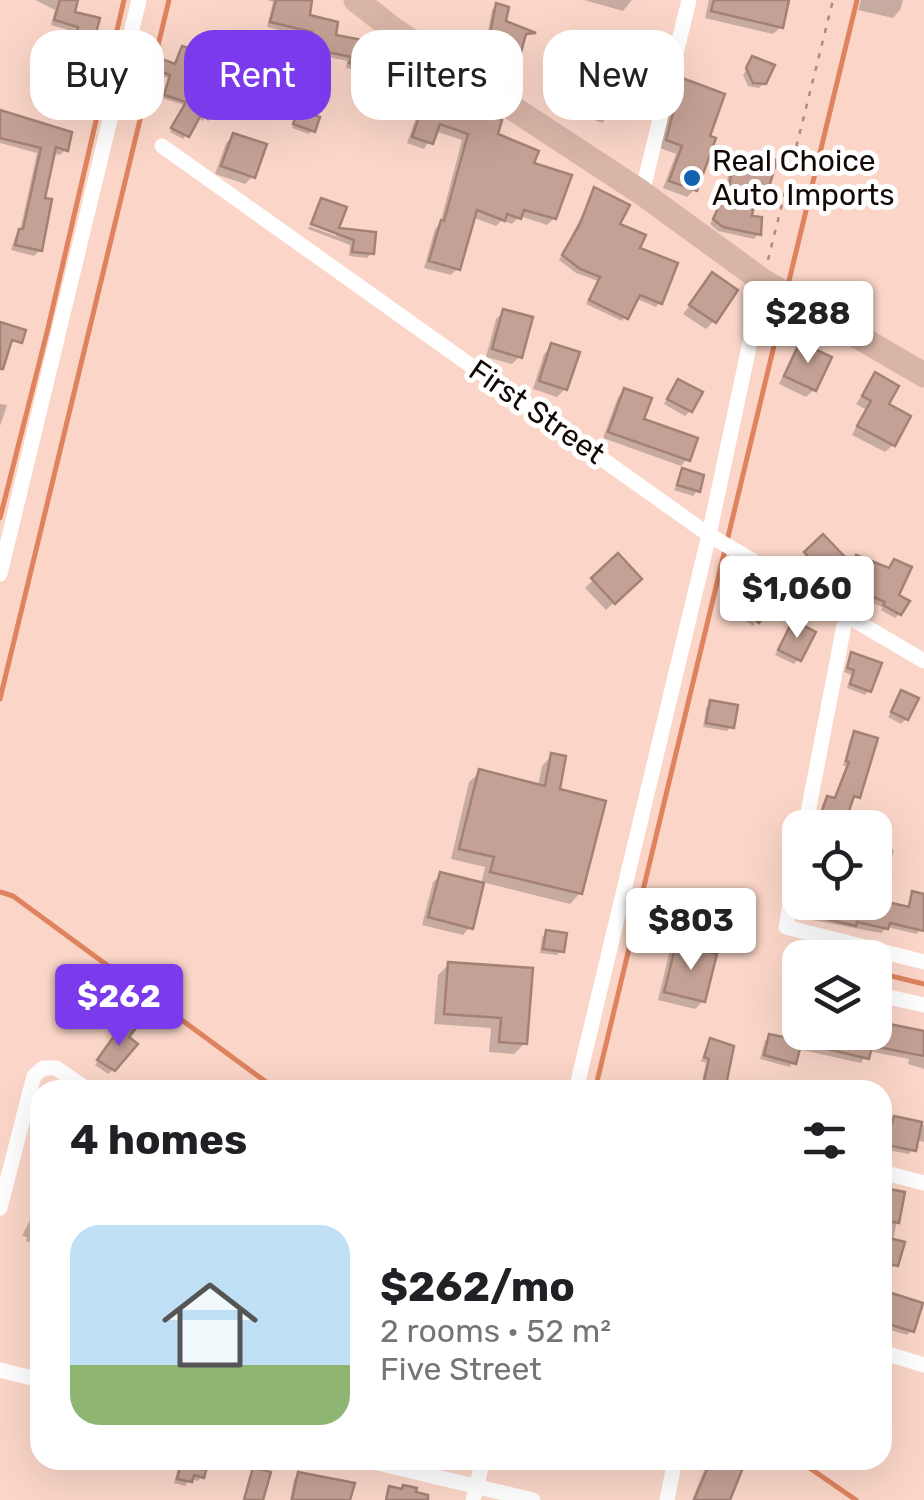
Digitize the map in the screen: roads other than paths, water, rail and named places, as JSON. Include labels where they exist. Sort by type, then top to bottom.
[{"type":"main road","points":[[356,0],[394,30],[642,193],[762,281],[924,375]]},
{"type":"street","points":[[0,574],[140,0]]},
{"type":"street","points":[[642,193],[690,0]]},
{"type":"street","name":"First Street","points":[[162,146],[709,535],[924,661]]},
{"type":"street","points":[[578,1080],[709,535],[762,281]]},
{"type":"street","points":[[808,810],[846,615]]},
{"type":"street","points":[[787,920],[786,927],[924,962]]},
{"type":"street","points":[[892,998],[924,1005]]},
{"type":"street","points":[[33,1080],[43,1068],[56,1068],[73,1080]]},
{"type":"street","points":[[0,1208],[30,1092]]},
{"type":"street","points":[[892,1175],[924,1183]]},
{"type":"street","points":[[892,1355],[924,1364]]},
{"type":"street","points":[[0,1370],[30,1378]]},
{"type":"street","points":[[398,1470],[474,1493],[533,1500]]},
{"type":"street","points":[[667,1500],[673,1470]]},
{"type":"waterway","points":[[0,518],[124,0]]},
{"type":"waterway","points":[[0,699],[169,0]]},
{"type":"waterway","points":[[788,285],[857,0]]},
{"type":"waterway","points":[[597,1080],[785,300]]},
{"type":"waterway","points":[[0,892],[13,896],[263,1080]]},
{"type":"waterway","points":[[892,976],[924,984]]},
{"type":"waterway","points":[[812,1470],[856,1500]]},
{"type":"place","name":"Real Choice Auto Imports","points":[[692,178]]}]
